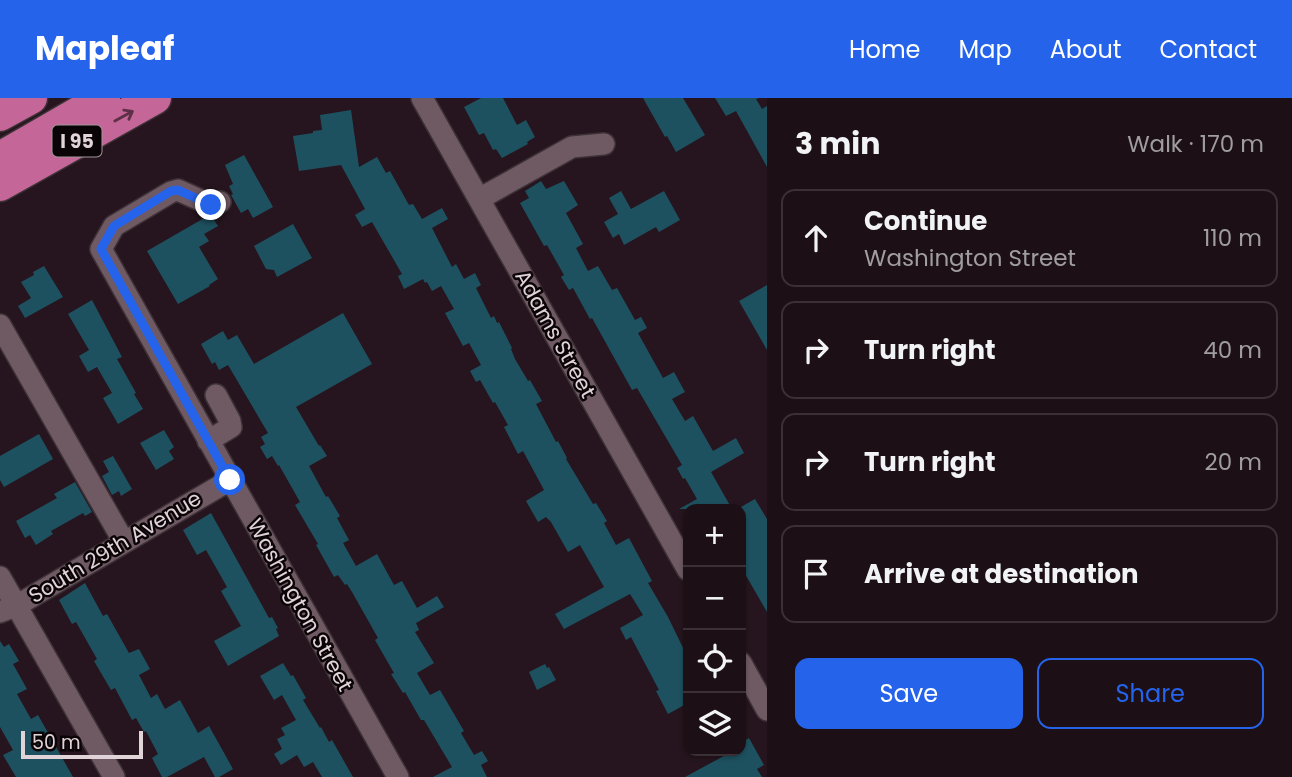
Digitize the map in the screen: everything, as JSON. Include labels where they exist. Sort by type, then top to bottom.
[{"type":"highway","points":[[0,115],[31,98]]},
{"type":"highway","points":[[0,158],[104,98]]},
{"type":"highway","name":"I 95","points":[[0,185],[155,98]]},
{"type":"street","name":"Adams Street","points":[[422,98],[686,567]]},
{"type":"street","points":[[479,199],[572,148],[604,144]]},
{"type":"street","name":"Washington Street","points":[[220,202],[211,205],[178,190],[171,191],[114,226],[101,249],[398,777]]},
{"type":"street","points":[[0,324],[124,542]]},
{"type":"street","points":[[208,441],[231,427],[216,395]]},
{"type":"street","name":"South 29th Avenue","points":[[8,609],[230,480]]},
{"type":"street","points":[[0,577],[8,609],[114,777]]},
{"type":"street","points":[[746,672],[767,710]]},
{"type":"building","points":[[481,98],[503,98],[517,125],[526,120],[535,137],[527,142],[528,144],[502,158],[496,149],[493,150],[484,133],[479,135],[464,107]]},
{"type":"building","points":[[643,98],[683,98],[705,135],[676,152]]},
{"type":"building","points":[[715,98],[759,98],[756,99],[762,109],[767,106],[767,167],[736,111],[726,116]]},
{"type":"building","points":[[351,110],[359,167],[377,157],[386,173],[390,171],[409,205],[413,204],[422,219],[442,208],[448,219],[432,228],[452,267],[456,264],[464,279],[475,273],[481,285],[476,288],[491,318],[494,316],[497,323],[499,322],[515,359],[542,401],[536,404],[556,442],[558,441],[593,504],[596,503],[607,521],[604,523],[616,545],[629,538],[652,581],[648,583],[683,648],[683,706],[668,714],[656,691],[659,690],[631,637],[626,640],[620,628],[643,615],[630,594],[564,629],[555,614],[604,587],[580,545],[568,552],[551,522],[546,517],[538,522],[526,501],[544,490],[523,451],[518,454],[504,427],[508,425],[495,402],[493,403],[480,380],[476,382],[470,371],[481,365],[469,343],[463,346],[445,313],[454,309],[441,286],[432,291],[423,279],[404,289],[398,276],[402,274],[372,222],[362,227],[355,215],[365,209],[341,165],[299,171],[293,136],[322,130],[320,115]]},
{"type":"building","points":[[244,155],[273,207],[253,218],[248,209],[241,213],[231,195],[233,194],[229,186],[233,184],[225,165]]},
{"type":"building","points":[[541,181],[546,189],[564,181],[578,205],[566,213],[583,244],[576,248],[588,271],[598,266],[612,290],[617,288],[635,320],[641,317],[647,328],[638,333],[663,378],[674,372],[685,392],[672,399],[685,421],[693,416],[713,451],[736,438],[744,453],[711,472],[729,504],[688,504],[697,499],[677,468],[682,465],[637,388],[632,390],[573,288],[569,290],[561,277],[564,275],[520,203],[529,198],[525,191]]},
{"type":"building","points":[[621,191],[631,209],[664,191],[680,220],[659,232],[656,227],[624,245],[619,234],[613,238],[604,222],[618,214],[609,198]]},
{"type":"building","points":[[206,217],[212,217],[218,226],[204,234],[209,241],[199,247],[218,279],[178,304],[147,251]]},
{"type":"building","points":[[293,224],[312,258],[277,277],[274,270],[266,269],[254,246]]},
{"type":"building","points":[[44,266],[63,297],[25,318],[18,306],[31,298],[21,282]]},
{"type":"building","points":[[767,285],[767,350],[739,301]]},
{"type":"building","points":[[92,300],[122,357],[117,359],[143,409],[118,424],[103,398],[112,393],[97,367],[88,372],[79,356],[89,350],[68,314]]},
{"type":"building","points":[[343,313],[372,364],[296,407],[327,456],[309,466],[340,516],[337,518],[349,540],[343,543],[356,566],[377,554],[394,585],[402,581],[417,608],[437,596],[444,607],[416,623],[419,630],[415,632],[434,663],[417,673],[430,695],[440,690],[464,731],[461,733],[474,755],[482,751],[488,761],[481,765],[487,777],[433,777],[452,767],[424,720],[421,720],[391,674],[394,673],[375,640],[378,638],[352,592],[338,575],[334,577],[295,505],[300,502],[279,465],[272,456],[267,459],[260,447],[265,444],[261,437],[268,433],[228,365],[219,370],[215,362],[212,364],[201,344],[223,331],[228,340],[237,335],[254,364]]},
{"type":"building","points":[[164,430],[174,447],[169,451],[174,459],[156,470],[140,443]]},
{"type":"building","points":[[39,434],[53,459],[4,487],[0,480],[0,456]]},
{"type":"building","points":[[113,456],[132,489],[121,496],[119,491],[112,495],[102,476],[109,472],[103,461]]},
{"type":"building","points":[[75,482],[92,512],[85,516],[83,513],[51,531],[53,534],[36,545],[30,535],[25,538],[16,521],[57,498],[54,494]]},
{"type":"building","points":[[755,499],[767,519],[767,612],[746,576],[746,504]]},
{"type":"building","points":[[211,513],[269,618],[272,617],[279,636],[228,666],[214,641],[241,626],[221,591],[227,587],[206,550],[197,555],[183,530]]},
{"type":"building","points":[[85,583],[103,616],[107,614],[129,653],[139,649],[150,669],[139,675],[151,698],[157,694],[165,709],[180,700],[198,733],[209,726],[233,769],[215,777],[204,757],[167,777],[162,777],[152,758],[158,754],[146,731],[144,732],[136,718],[132,720],[115,688],[111,690],[76,622],[72,624],[59,600]]},
{"type":"building","points":[[0,641],[4,647],[9,644],[19,661],[13,664],[27,689],[17,694],[31,719],[38,715],[73,777],[16,777],[3,755],[13,750],[0,727]]},
{"type":"building","points":[[283,663],[291,676],[293,675],[306,698],[303,700],[320,728],[329,742],[332,740],[353,777],[322,777],[313,762],[304,767],[297,755],[281,765],[274,754],[282,749],[277,739],[285,735],[281,728],[296,720],[282,695],[274,700],[260,676]]},
{"type":"building","points":[[545,664],[556,680],[537,690],[529,672]]},
{"type":"building","points":[[749,738],[764,765],[757,769],[762,777],[685,777],[724,756],[746,756],[746,740]]},
{"type":"route","points":[[211,205],[178,190],[171,191],[114,226],[101,249],[230,480]]}]
